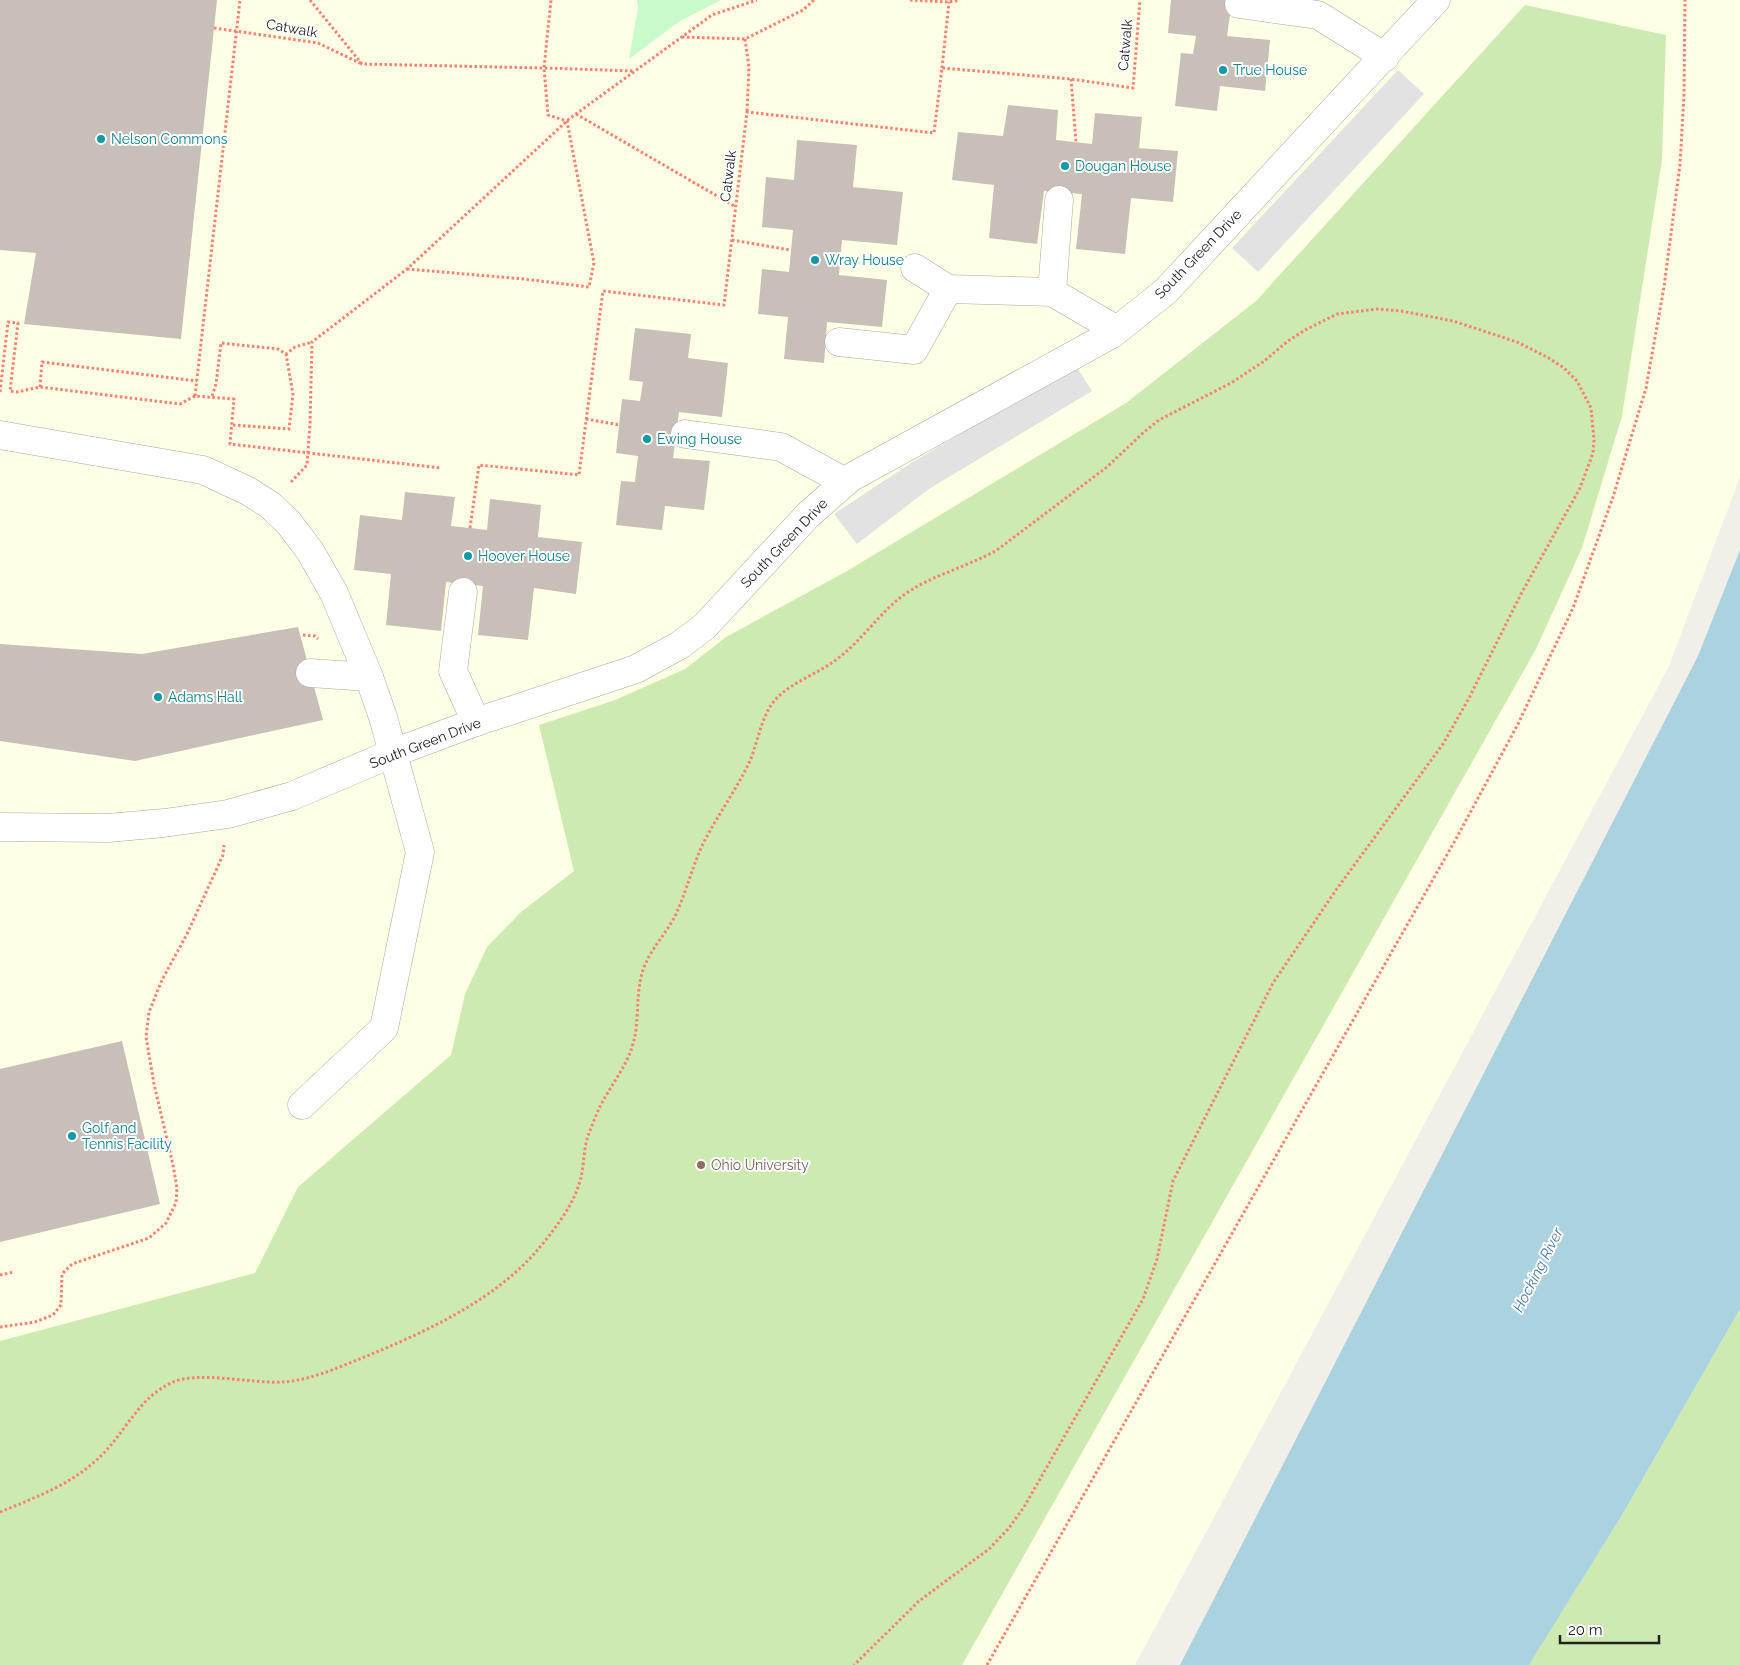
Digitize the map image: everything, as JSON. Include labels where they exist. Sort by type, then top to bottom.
[{"type":"street","name":"South Green Drive","points":[[0,827],[108,828],[164,823],[228,814],[292,796],[393,753],[476,722],[636,669],[680,645],[705,626],[808,515],[845,482],[1112,334],[1166,291],[1436,0]]},
{"type":"street","points":[[1239,4],[1318,15],[1384,57]]},
{"type":"street","points":[[1052,292],[1059,200]]},
{"type":"street","points":[[915,268],[948,289],[1052,292],[1117,330]]},
{"type":"street","points":[[839,342],[914,350],[948,289]]},
{"type":"street","points":[[685,434],[781,447],[845,482]]},
{"type":"street","points":[[0,435],[203,470],[248,491],[270,505],[288,522],[310,551],[329,584],[369,677],[393,753],[420,852],[384,1028],[302,1105]]},
{"type":"street","points":[[463,592],[453,671],[476,722]]},
{"type":"street","points":[[310,673],[369,677]]},
{"type":"path","points":[[195,396],[240,0]]},
{"type":"path","points":[[551,0],[544,68],[548,115],[567,121]]},
{"type":"path","points":[[740,0],[741,5]]},
{"type":"path","points":[[286,354],[295,348],[312,342],[407,269],[576,114],[712,15],[757,0]]},
{"type":"path","points":[[682,37],[745,39],[803,10],[814,0]]},
{"type":"path","points":[[910,0],[950,2],[960,0]]},
{"type":"path","name":"Catwalk","points":[[942,68],[1071,79],[1133,88],[1140,0]]},
{"type":"path","points":[[987,1665],[1457,837],[1518,724],[1573,608],[1613,498],[1646,388],[1664,287],[1680,165],[1686,0]]},
{"type":"path","points":[[312,1],[362,64],[634,71]]},
{"type":"path","points":[[747,112],[934,133],[950,2]]},
{"type":"path","name":"Catwalk","points":[[214,28],[318,43],[362,64]]},
{"type":"path","name":"Catwalk","points":[[470,528],[478,465],[579,475],[603,291],[724,305],[747,112],[749,66],[745,39]]},
{"type":"path","points":[[1071,79],[1076,142]]},
{"type":"path","points":[[576,114],[736,207]]},
{"type":"path","points":[[407,269],[524,279],[590,287],[594,263],[567,121]]},
{"type":"path","points":[[732,240],[790,250]]},
{"type":"path","points":[[0,1512],[54,1488],[93,1464],[104,1453],[141,1404],[174,1381],[186,1378],[224,1378],[253,1382],[284,1382],[307,1378],[332,1370],[398,1344],[452,1316],[499,1286],[533,1255],[560,1221],[579,1184],[588,1137],[600,1106],[629,1056],[635,1039],[638,996],[644,967],[676,915],[701,848],[746,768],[767,711],[776,699],[790,688],[842,656],[906,593],[923,583],[982,559],[997,550],[1107,467],[1159,420],[1231,383],[1263,362],[1288,341],[1337,314],[1377,309],[1426,315],[1517,342],[1547,357],[1564,368],[1577,381],[1586,396],[1591,408],[1594,440],[1593,453],[1580,488],[1521,594],[1469,698],[1429,764],[1382,824],[1273,983],[1173,1181],[1158,1259],[1144,1299],[1024,1507],[1009,1528],[989,1549],[920,1601],[854,1665]]},
{"type":"path","points":[[0,392],[8,322],[18,322],[10,391],[17,392],[40,387],[180,404],[195,396],[234,399],[230,444],[441,468]]},
{"type":"path","points":[[270,505],[307,465],[312,342]]},
{"type":"path","points":[[212,396],[216,384],[221,343],[278,349],[286,354],[293,394],[289,429],[233,425]]},
{"type":"path","points":[[40,387],[42,362],[197,381]]},
{"type":"path","points":[[586,419],[620,425]]},
{"type":"path","points":[[0,1327],[35,1322],[53,1315],[61,1305],[62,1274],[72,1264],[128,1247],[149,1238],[166,1224],[176,1203],[173,1165],[154,1084],[146,1037],[148,1012],[162,980],[187,934],[223,855],[228,814]]},
{"type":"path","points":[[0,1275],[14,1272]]},
{"type":"shaded area","name":"Ohio University","points":[[0,0],[1740,0],[1740,477],[1669,666],[1135,1665],[0,1665]]},
{"type":"shaded area","points":[[1398,70],[1424,94],[1258,272],[1232,248]]},
{"type":"shaded area","points":[[1076,366],[1092,391],[929,489],[857,544],[834,514],[911,463]]},
{"type":"green space","points":[[637,0],[721,0],[680,21],[629,59],[638,8]]},
{"type":"green space","points":[[1525,5],[1666,35],[1662,160],[1622,416],[1582,548],[1536,649],[962,1665],[0,1665],[0,1341],[255,1273],[298,1187],[451,1055],[465,994],[487,947],[521,912],[574,871],[539,725],[615,700],[685,669],[726,637],[847,571],[1126,403],[1256,301]]},
{"type":"green space","points":[[1740,1309],[1740,1665],[1529,1665],[1622,1515]]},
{"type":"water","name":"Hocking River","points":[[1740,550],[1740,1309],[1622,1515],[1529,1665],[1180,1665],[1698,656]]},
{"type":"building","name":"Nelson Commons","points":[[0,0],[217,0],[181,339],[24,324],[36,253],[0,250]]},
{"type":"building","name":"True House","points":[[1171,0],[1232,0],[1227,36],[1270,40],[1265,91],[1220,86],[1217,111],[1175,106],[1181,53],[1193,54],[1196,36],[1168,33]]},
{"type":"building","name":"Dougan House","points":[[1008,105],[1058,110],[1056,140],[1092,144],[1095,113],[1142,117],[1139,148],[1178,151],[1173,202],[1131,198],[1125,254],[1076,249],[1082,194],[1044,191],[1037,244],[989,238],[994,185],[952,180],[958,132],[1003,136]]},
{"type":"building","name":"Wray House","points":[[797,140],[857,145],[853,187],[903,192],[897,245],[842,240],[839,275],[887,280],[882,327],[827,322],[824,363],[784,359],[788,317],[758,314],[762,269],[789,272],[793,230],[762,227],[766,177],[794,180]]},
{"type":"building","name":"Ewing House","points":[[635,328],[691,334],[688,358],[728,363],[722,417],[679,412],[673,458],[710,461],[704,510],[665,506],[662,530],[616,525],[621,481],[635,482],[638,456],[616,453],[622,399],[640,401],[643,382],[629,380]]},
{"type":"building","name":"Hoover House","points":[[405,492],[455,497],[451,526],[487,530],[490,499],[541,505],[538,537],[582,542],[576,594],[534,588],[528,640],[478,635],[483,586],[446,582],[441,631],[386,625],[391,574],[354,570],[360,515],[402,520]]},
{"type":"building","name":"Adams Hall","points":[[298,627],[323,720],[135,761],[0,741],[0,644],[142,654]]},
{"type":"building","name":"Golf and Tennis Facility","points":[[122,1041],[160,1204],[0,1242],[0,1069]]},
{"type":"place","name":"True House","points":[[1223,70]]},
{"type":"place","name":"Nelson Commons","points":[[101,139]]},
{"type":"place","name":"Dougan House","points":[[1065,166]]},
{"type":"place","name":"Wray House","points":[[815,260]]},
{"type":"place","name":"Ewing House","points":[[647,439]]},
{"type":"place","name":"Hoover House","points":[[468,556]]},
{"type":"place","name":"Adams Hall","points":[[158,697]]},
{"type":"place","name":"Golf and Tennis Facility","points":[[72,1136]]},
{"type":"place","name":"Ohio University","points":[[701,1165]]}]
